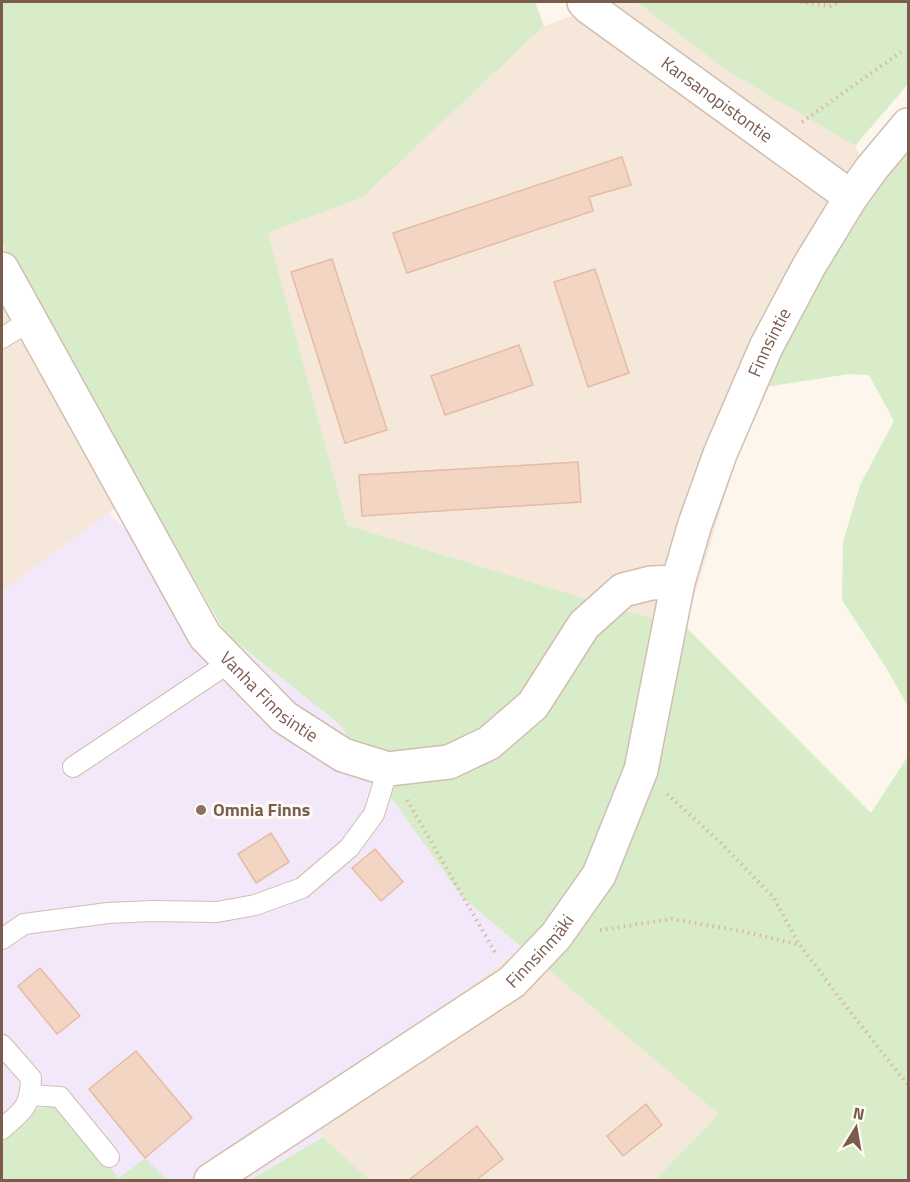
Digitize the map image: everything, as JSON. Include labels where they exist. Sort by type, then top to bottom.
[{"type":"street","name":"Kansanopistontie","points":[[584,2],[851,197]]},
{"type":"street","name":"Finnsintie","points":[[678,582],[720,453],[766,347],[808,266],[851,197],[872,168],[909,125]]},
{"type":"street","name":"Vanha Finnsintie","points":[[2,269],[205,636],[284,717],[343,755],[388,768],[449,762],[489,742],[533,705],[584,625],[623,590],[651,583],[678,582]]},
{"type":"street","name":"Finnsinmäki","points":[[211,1180],[512,982],[556,936],[599,875],[641,770],[678,582]]},
{"type":"lane","points":[[2,338],[31,320]]},
{"type":"lane","points":[[73,767],[230,662]]},
{"type":"lane","points":[[2,939],[24,924],[108,913],[217,912],[255,905],[302,888],[349,848],[374,814],[388,768]]},
{"type":"lane","points":[[2,1045],[31,1078],[31,1095],[26,1107],[2,1129]]},
{"type":"lane","points":[[31,1095],[60,1097],[109,1157]]},
{"type":"path","points":[[800,2],[830,6],[840,2]]},
{"type":"path","points":[[774,141],[901,52]]},
{"type":"path","points":[[388,768],[512,982]]},
{"type":"path","points":[[641,770],[720,842],[774,898],[800,945],[909,1085]]},
{"type":"path","points":[[556,936],[672,919],[741,931],[800,945]]},
{"type":"shaded area","points":[[611,2],[637,2],[726,70],[855,146],[874,185],[758,388],[685,626],[615,608],[347,525],[268,233],[363,197],[544,26]]},
{"type":"shaded area","points":[[2,242],[141,486],[109,513],[2,591]]},
{"type":"shaded area","name":"Omnia Finns","points":[[109,513],[226,634],[338,723],[462,897],[522,948],[303,1109],[323,1137],[250,1180],[2,1180],[2,591]]},
{"type":"shaded area","points":[[522,948],[720,1114],[655,1180],[370,1180],[323,1137],[303,1110]]},
{"type":"green space","points":[[2,2],[535,2],[544,26],[363,197],[268,233],[347,525],[615,608],[685,626],[871,813],[908,756],[908,1180],[655,1180],[719,1114],[462,897],[338,723],[226,634],[2,242]]},
{"type":"green space","points":[[637,2],[908,2],[908,84],[855,146],[726,70]]},
{"type":"green space","points":[[908,154],[908,707],[887,669],[842,600],[843,542],[860,485],[894,421],[869,375],[849,374],[758,388],[874,185]]},
{"type":"green space","points":[[51,1105],[60,1110],[119,1178],[145,1158],[167,1180],[2,1180],[2,1138],[37,1109]]},
{"type":"green space","points":[[323,1137],[370,1180],[250,1180]]},
{"type":"building","points":[[622,157],[631,185],[589,197],[593,211],[407,273],[393,233]]},
{"type":"building","points":[[332,259],[387,430],[345,443],[291,272]]},
{"type":"building","points":[[595,269],[629,373],[588,387],[554,282]]},
{"type":"building","points":[[519,345],[533,385],[445,415],[431,376]]},
{"type":"building","points":[[578,462],[581,502],[362,516],[359,475]]},
{"type":"building","points":[[271,833],[289,862],[256,883],[238,854]]},
{"type":"building","points":[[375,849],[403,882],[381,901],[352,868]]},
{"type":"building","points":[[40,968],[80,1016],[57,1034],[18,986]]},
{"type":"building","points":[[136,1051],[192,1118],[145,1158],[89,1089]]},
{"type":"building","points":[[646,1104],[662,1125],[623,1156],[607,1136]]},
{"type":"building","points":[[477,1126],[503,1159],[476,1180],[409,1180]]},
{"type":"place","name":"Omnia Finns","points":[[201,810]]}]
